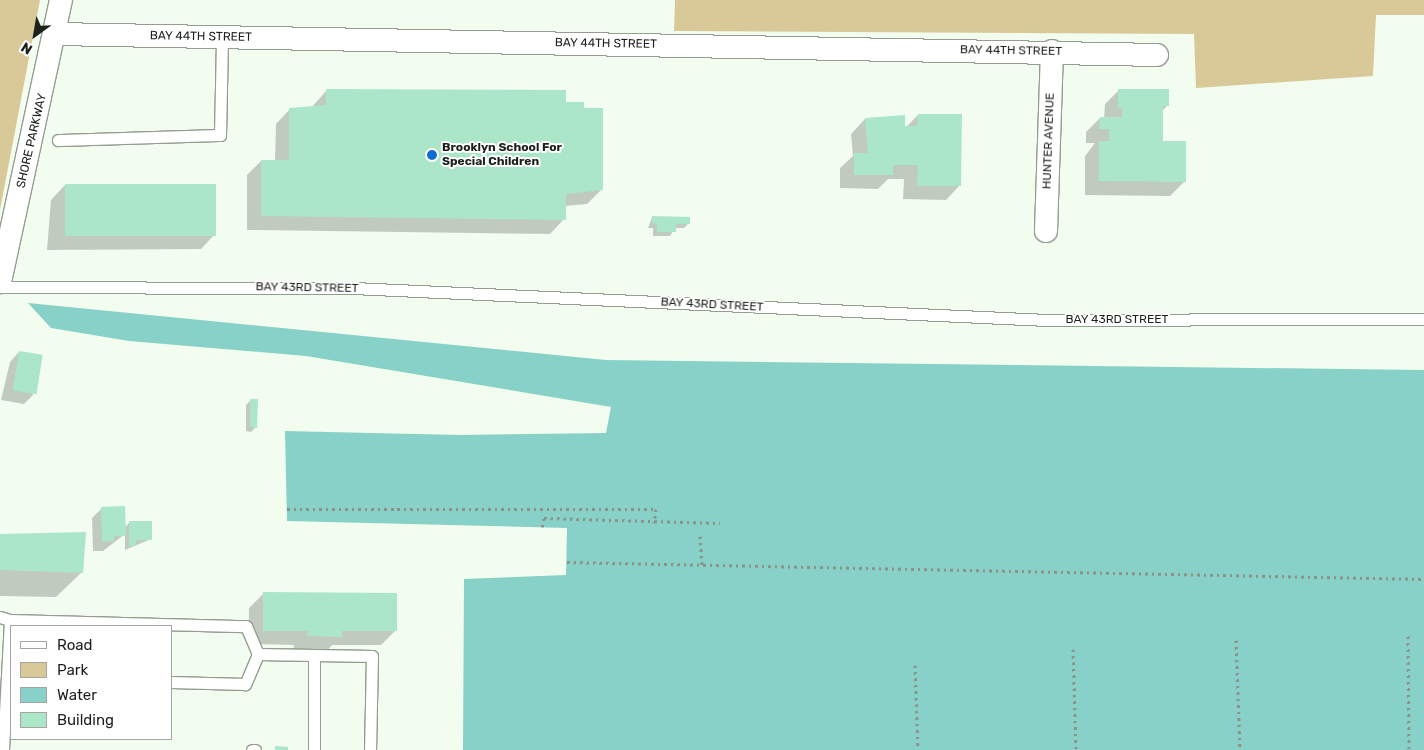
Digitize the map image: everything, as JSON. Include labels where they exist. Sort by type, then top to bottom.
[{"type":"street","name":"SHORE PARKWAY","points":[[0,282],[61,0]]},
{"type":"street","name":"BAY 44TH STREET","points":[[55,34],[1052,51],[1157,55]]},
{"type":"street","name":"HUNTER AVENUE","points":[[1046,231],[1052,51]]},
{"type":"lane","points":[[58,140],[220,135],[222,37]]},
{"type":"lane","name":"BAY 43RD STREET","points":[[0,287],[353,288],[1048,320],[1424,319]]},
{"type":"lane","points":[[3,750],[5,618],[41,624],[144,625]]},
{"type":"lane","points":[[172,625],[246,626],[258,654],[245,684],[172,682]]},
{"type":"lane","points":[[258,654],[372,656],[370,750]]},
{"type":"lane","points":[[314,655],[314,750]]},
{"type":"path","points":[[287,510],[656,509],[654,523]]},
{"type":"path","points":[[542,527],[544,518],[654,523],[720,523]]},
{"type":"path","points":[[700,536],[702,566]]},
{"type":"path","points":[[567,562],[1424,579]]},
{"type":"path","points":[[1408,636],[1409,750]]},
{"type":"path","points":[[1236,640],[1240,750]]},
{"type":"path","points":[[1072,650],[1076,750]]},
{"type":"path","points":[[915,665],[918,750]]},
{"type":"green space","points":[[0,0],[40,0],[0,210]]},
{"type":"green space","points":[[675,0],[1424,0],[1424,15],[1376,15],[1373,76],[1196,88],[1194,34],[674,31]]},
{"type":"water","points":[[28,303],[606,360],[1424,370],[1424,750],[463,750],[464,579],[566,575],[567,528],[287,521],[285,431],[460,435],[606,433],[611,407],[306,356],[129,341],[51,328]]},
{"type":"building","name":"Brooklyn School For Special Children","points":[[326,89],[566,90],[566,102],[584,102],[584,108],[603,108],[603,190],[566,194],[566,220],[261,216],[261,160],[289,160],[289,108],[326,105]]},
{"type":"building","points":[[1118,89],[1169,89],[1169,106],[1163,106],[1163,141],[1186,141],[1186,182],[1099,181],[1099,141],[1109,141],[1109,129],[1099,129],[1100,117],[1122,117],[1122,108],[1118,108]]},
{"type":"building","points":[[918,114],[962,114],[961,186],[917,186],[918,165],[893,165],[893,175],[854,175],[854,153],[868,153],[865,118],[905,115],[905,126],[917,126]]},
{"type":"building","points":[[65,184],[216,184],[216,236],[65,236]]},
{"type":"building","points":[[652,216],[690,217],[690,224],[676,224],[676,232],[657,232],[657,224],[652,223]]},
{"type":"building","points":[[19,351],[43,355],[36,394],[13,391]]},
{"type":"building","points":[[250,399],[258,399],[257,428],[250,427]]},
{"type":"building","points":[[125,506],[126,536],[114,536],[114,541],[102,542],[101,507]]},
{"type":"building","points":[[129,521],[152,521],[152,540],[136,540],[136,546],[129,546]]},
{"type":"building","points":[[86,532],[83,573],[0,570],[0,534]]},
{"type":"building","points":[[263,592],[397,593],[397,631],[342,631],[342,637],[307,636],[308,631],[263,631]]},
{"type":"building","points":[[275,746],[288,747],[288,750],[275,750]]},
{"type":"place","name":"Brooklyn School For Special Children","points":[[432,155]]}]
